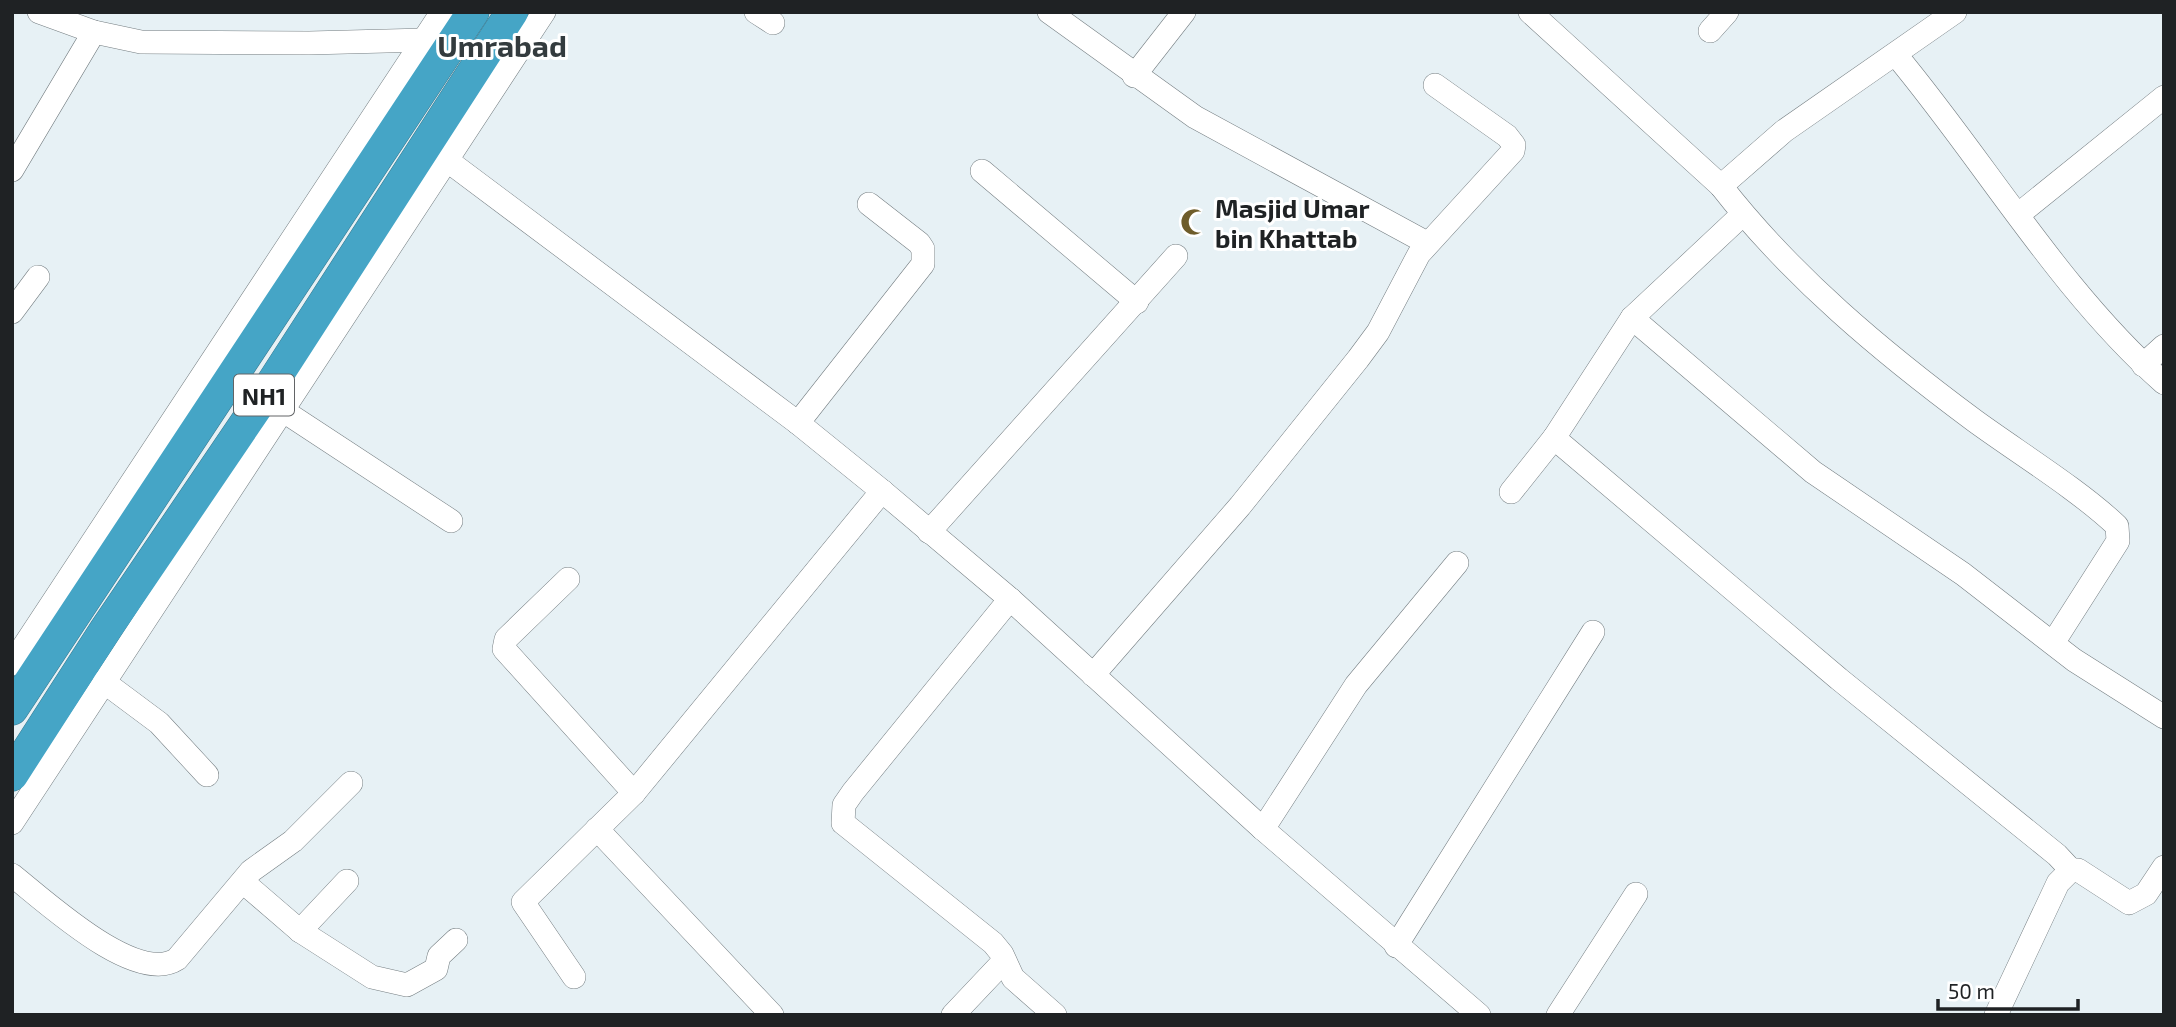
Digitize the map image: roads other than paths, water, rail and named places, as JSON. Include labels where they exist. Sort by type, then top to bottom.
[{"type":"highway","name":"NH1","points":[[12,709],[239,343],[473,12]]},
{"type":"highway","name":"NH1","points":[[12,775],[106,629],[260,402],[438,152],[512,12]]},
{"type":"street","points":[[39,12],[94,32],[141,42],[309,43],[425,40]]},
{"type":"street","points":[[12,664],[239,343],[442,12]]},
{"type":"street","points":[[12,824],[282,411],[438,152],[544,12]]},
{"type":"street","points":[[1049,12],[1134,76],[1195,117],[1427,243]]},
{"type":"street","points":[[1134,76],[1184,12]]},
{"type":"street","points":[[1531,12],[1721,186],[1743,214],[1852,324],[1946,400],[2117,526],[2118,541],[2053,643]]},
{"type":"street","points":[[1710,32],[1727,12]]},
{"type":"street","points":[[1721,186],[1784,131],[1955,12]]},
{"type":"street","points":[[12,170],[94,32]]},
{"type":"street","points":[[1896,55],[1942,111],[2075,289],[2143,365],[2164,383]]},
{"type":"street","points":[[1093,675],[1240,506],[1369,345],[1409,270],[1427,243],[1508,159],[1514,145],[1507,136],[1435,85]]},
{"type":"street","points":[[2019,214],[2164,97]]},
{"type":"street","points":[[438,152],[798,422],[882,491],[1010,599],[1263,829],[1479,1015]]},
{"type":"street","points":[[982,171],[1137,302]]},
{"type":"street","points":[[798,422],[923,264],[923,249],[919,243],[869,204]]},
{"type":"street","points":[[1511,492],[1553,438],[1632,318],[1743,214]]},
{"type":"street","points":[[929,532],[1176,256]]},
{"type":"street","points":[[12,312],[38,278]]},
{"type":"street","points":[[1632,318],[1813,472],[1963,574],[2074,660],[2164,717]]},
{"type":"street","points":[[2143,365],[2164,346]]},
{"type":"street","points":[[282,411],[451,521]]},
{"type":"street","points":[[1553,438],[1839,679],[2057,855],[2071,870],[2087,875],[2129,904],[2146,894],[2164,867]]},
{"type":"street","points":[[574,977],[523,902],[635,793],[882,491]]},
{"type":"street","points":[[1263,829],[1356,685],[1457,563]]},
{"type":"street","points":[[568,579],[506,639],[504,649],[635,793]]},
{"type":"street","points":[[1010,599],[853,792],[842,814],[843,823],[848,830],[993,943],[1020,986],[1055,1015]]},
{"type":"street","points":[[1396,946],[1593,632]]},
{"type":"street","points":[[104,682],[159,723],[207,775]]},
{"type":"street","points":[[12,875],[100,942],[146,964],[166,966],[177,959],[251,871],[293,841],[351,783]]},
{"type":"street","points":[[597,829],[772,1015]]},
{"type":"street","points":[[1996,1015],[2058,883],[2071,870]]},
{"type":"street","points":[[300,931],[347,881]]},
{"type":"street","points":[[243,882],[300,931],[372,977],[407,985],[436,969],[439,956],[456,940]]},
{"type":"street","points":[[1558,1015],[1636,894]]},
{"type":"street","points":[[953,1015],[1004,961]]},
{"type":"place","name":"Masjid Umar bin Khattab","points":[[1194,222]]},
{"type":"district","name":"Umrabad","points":[[502,45]]}]
